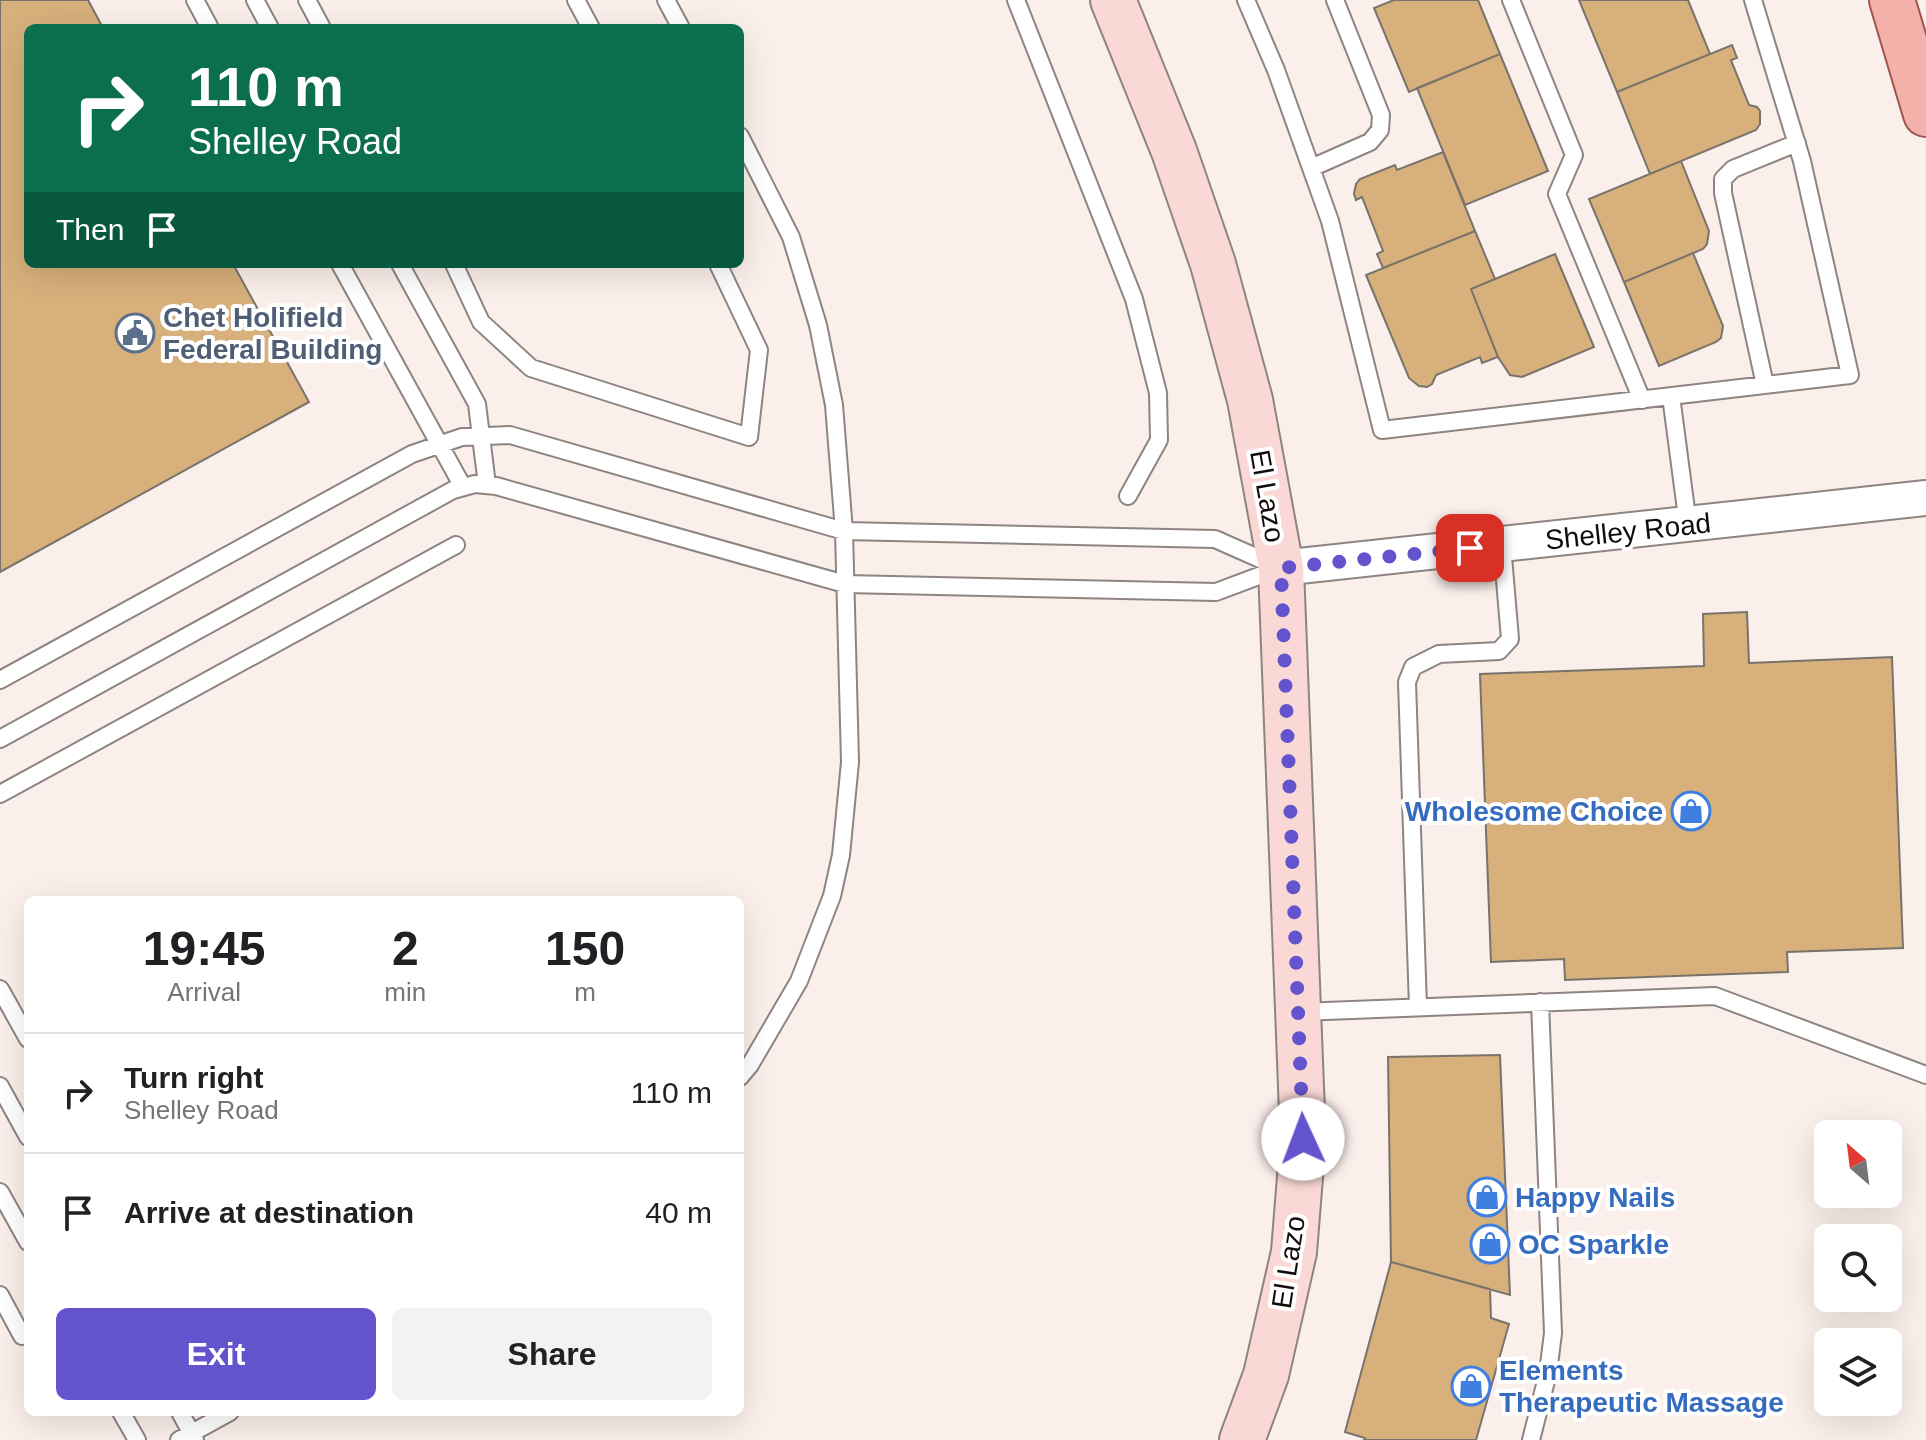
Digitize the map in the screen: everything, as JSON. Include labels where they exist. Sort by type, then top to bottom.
[{"type":"main road","points":[[1892,0],[1926,114]]},
{"type":"street","name":"El Lazo","points":[[1113,0],[1174,151],[1213,264],[1250,400],[1281,568],[1303,1139],[1294,1252],[1266,1375],[1242,1440]]},
{"type":"street","name":"Shelley Road","points":[[1281,568],[1926,498]]},
{"type":"lane","points":[[195,0],[208,24]]},
{"type":"lane","points":[[255,0],[268,24]]},
{"type":"lane","points":[[307,0],[320,24]]},
{"type":"lane","points":[[576,0],[589,24]]},
{"type":"lane","points":[[666,0],[679,24]]},
{"type":"lane","points":[[1016,0],[1134,299],[1158,393],[1159,440],[1128,496]]},
{"type":"lane","points":[[1246,0],[1276,70],[1330,221],[1382,430],[1850,375],[1797,143],[1753,0]]},
{"type":"lane","points":[[1311,168],[1370,142],[1380,130],[1381,115],[1335,0]]},
{"type":"lane","points":[[1511,0],[1574,155],[1557,194],[1642,400]]},
{"type":"lane","points":[[1765,385],[1723,193],[1723,179],[1733,169],[1797,143]]},
{"type":"lane","points":[[744,144],[791,237],[818,325],[834,405],[844,531],[850,762],[841,855],[832,896],[799,981],[744,1072]]},
{"type":"lane","points":[[342,268],[463,487]]},
{"type":"lane","points":[[402,268],[477,404],[487,485]]},
{"type":"lane","points":[[456,268],[481,322],[531,368],[749,437],[759,350],[720,268]]},
{"type":"lane","points":[[1671,396],[1688,525]]},
{"type":"lane","points":[[0,680],[398,462],[462,437],[510,435],[844,531],[1215,539],[1281,568]]},
{"type":"lane","points":[[0,739],[463,487],[487,485],[845,584],[1216,592],[1281,568]]},
{"type":"lane","points":[[0,794],[456,545]]},
{"type":"lane","points":[[1418,1007],[1407,682],[1413,667],[1439,654],[1499,651],[1510,639],[1502,545]]},
{"type":"lane","points":[[0,989],[24,1032]]},
{"type":"lane","points":[[1299,1012],[1715,996],[1926,1075]]},
{"type":"lane","points":[[1531,1440],[1548,1373],[1553,1333],[1540,1002]]},
{"type":"lane","points":[[0,1086],[24,1130]]},
{"type":"lane","points":[[0,1192],[24,1235]]},
{"type":"lane","points":[[0,1295],[22,1336]]},
{"type":"lane","points":[[123,1416],[137,1440]]},
{"type":"lane","points":[[181,1416],[189,1438],[224,1416]]},
{"type":"building","name":"Chet Holifield Federal Building","points":[[0,0],[88,0],[101,24],[24,24],[24,268],[235,268],[309,402],[0,572]]},
{"type":"building","points":[[1394,0],[1478,0],[1500,54],[1409,92],[1374,8]]},
{"type":"building","points":[[1579,0],[1688,0],[1710,54],[1617,92]]},
{"type":"building","points":[[1732,45],[1737,58],[1731,60],[1749,105],[1760,111],[1760,124],[1756,130],[1650,174],[1617,92]]},
{"type":"building","points":[[1500,54],[1548,171],[1465,205],[1417,88]]},
{"type":"building","points":[[1443,152],[1475,231],[1383,268],[1377,254],[1383,251],[1362,197],[1356,200],[1356,184],[1360,179],[1395,165],[1397,170]]},
{"type":"building","points":[[1681,161],[1709,231],[1707,244],[1703,249],[1624,282],[1589,199]]},
{"type":"building","points":[[1475,231],[1495,279],[1471,289],[1498,357],[1482,363],[1480,357],[1436,375],[1427,387],[1419,386],[1409,378],[1366,275]]},
{"type":"building","points":[[1693,253],[1723,326],[1721,338],[1659,366],[1624,282]]},
{"type":"building","points":[[1555,254],[1594,347],[1522,377],[1510,375],[1498,357],[1471,289]]},
{"type":"building","name":"Wholesome Choice","points":[[1747,612],[1749,663],[1892,657],[1903,948],[1787,952],[1788,972],[1565,980],[1564,959],[1491,962],[1480,674],[1704,666],[1703,614]]},
{"type":"building","points":[[1500,1055],[1510,1295],[1391,1262],[1388,1057]]},
{"type":"building","points":[[1391,1262],[1490,1289],[1491,1318],[1509,1324],[1476,1440],[1364,1440],[1345,1432]]},
{"type":"place","name":"Chet Holifield Federal Building","points":[[135,333]]},
{"type":"place","name":"Wholesome Choice","points":[[1691,811]]},
{"type":"place","name":"Happy Nails","points":[[1487,1197]]},
{"type":"place","name":"OC Sparkle","points":[[1490,1244]]},
{"type":"place","name":"Elements Therapeutic Massage","points":[[1471,1386]]},
{"type":"route","points":[[1303,1139],[1281,568],[1470,548]]}]
